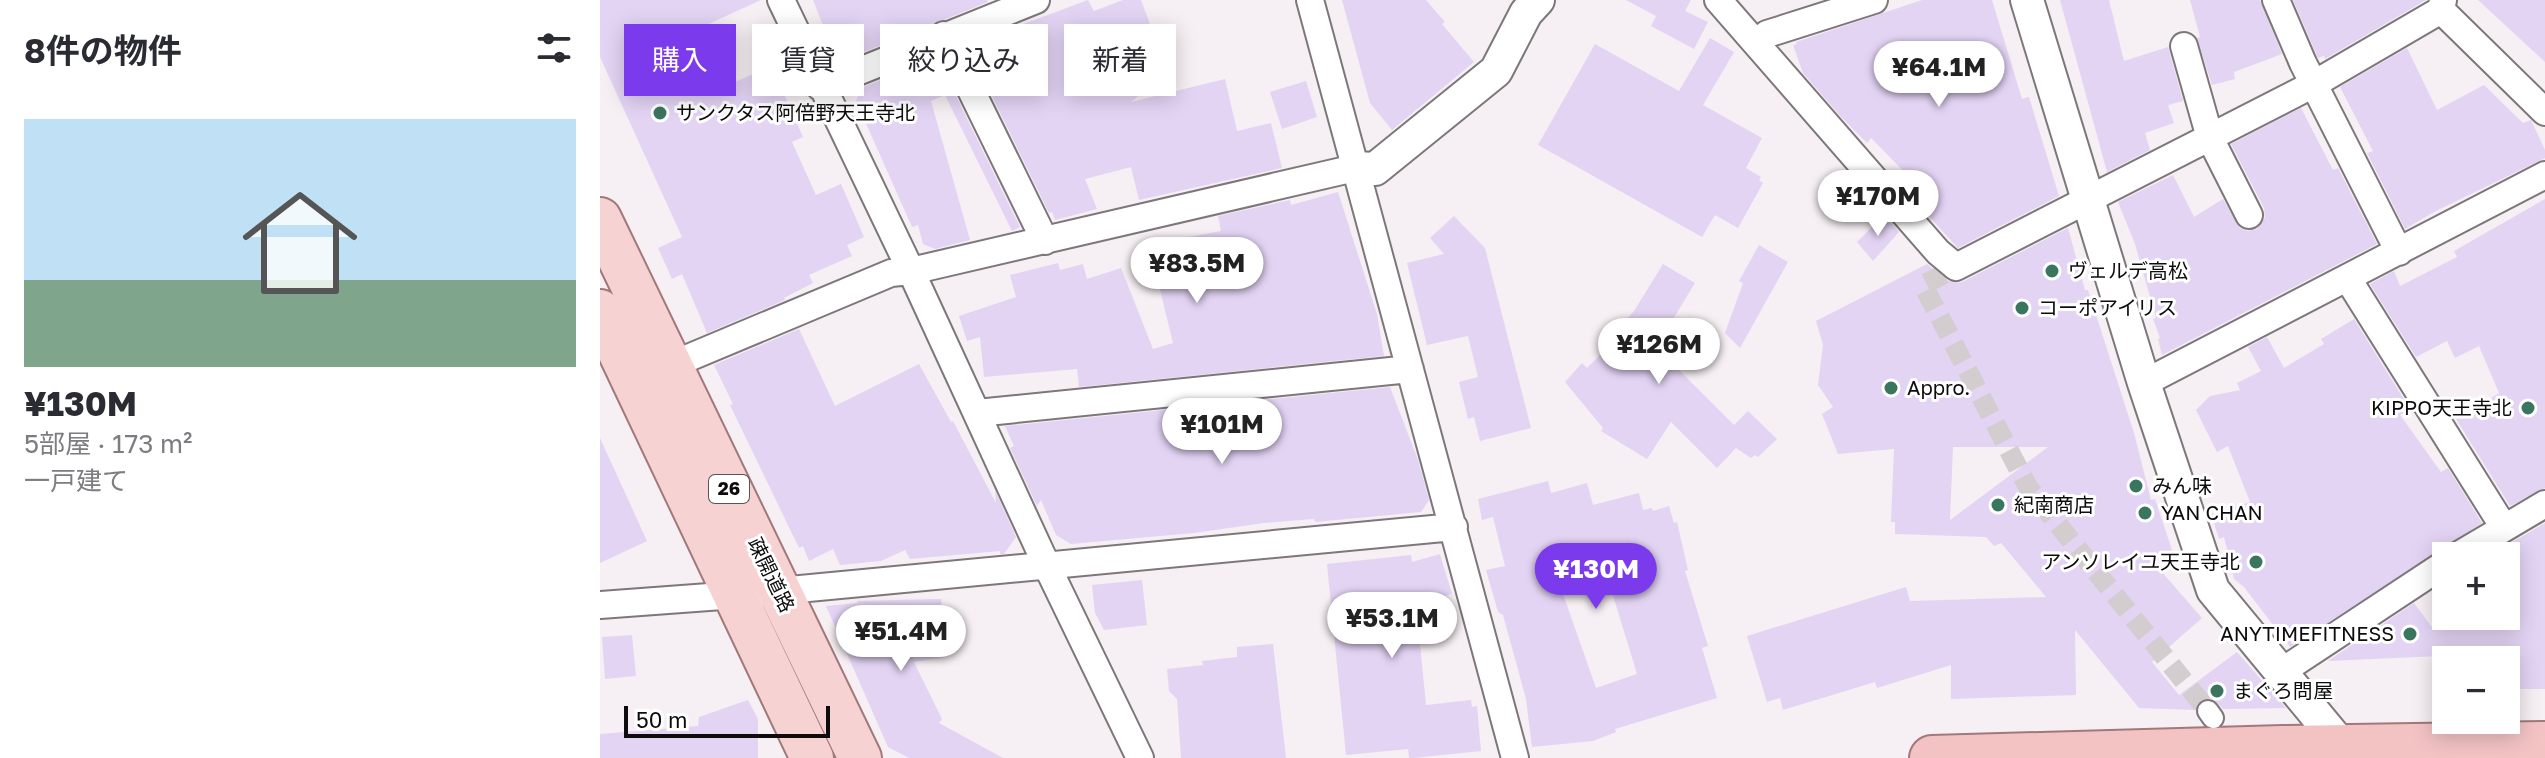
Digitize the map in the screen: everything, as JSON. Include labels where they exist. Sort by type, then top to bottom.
[{"type":"highway","points":[[1932,758],[2347,752],[2545,744]]},
{"type":"main road","name":"疎開道路","points":[[600,219],[860,758]]},
{"type":"main road","name":"疎開道路","points":[[600,311],[812,758]]},
{"type":"street","points":[[781,0],[792,24]]},
{"type":"street","points":[[973,24],[1036,0]]},
{"type":"street","points":[[1310,0],[1515,758]]},
{"type":"street","points":[[669,366],[891,273],[1045,241],[1355,168],[1375,169],[1496,71],[1526,13],[1538,0]]},
{"type":"street","points":[[1718,0],[1938,252],[1950,271],[2314,84],[2442,5],[2545,112]]},
{"type":"street","points":[[1756,42],[1767,34],[1874,0]]},
{"type":"street","points":[[2027,0],[2144,383],[2213,590],[2347,752]]},
{"type":"street","points":[[2276,0],[2314,84],[2399,252]]},
{"type":"street","points":[[2184,46],[2210,138],[2249,215]]},
{"type":"street","points":[[824,96],[911,271],[1046,564],[1140,758]]},
{"type":"street","points":[[974,96],[1045,241]]},
{"type":"street","points":[[2144,383],[2545,175]]},
{"type":"street","points":[[2348,279],[2503,526]]},
{"type":"street","points":[[977,413],[1410,369]]},
{"type":"street","points":[[2478,542],[2545,504]]},
{"type":"street","points":[[600,605],[736,595],[1454,527]]},
{"type":"street","points":[[2281,672],[2432,572]]},
{"type":"building","points":[[600,0],[761,0],[708,24],[624,24],[624,96],[736,96],[736,82],[752,75],[752,96],[785,96],[803,137],[792,142],[816,195],[841,184],[864,237],[847,245],[852,256],[809,275],[813,283],[785,300],[707,333],[682,274],[672,279],[658,248],[682,237],[600,57]]},
{"type":"building","points":[[813,0],[988,2],[933,24],[880,24],[880,46],[864,52],[864,24],[822,24]]},
{"type":"building","points":[[1088,0],[1094,11],[1123,0],[1141,0],[1150,24],[1064,24],[1064,96],[1138,96],[1131,102],[1156,96],[1176,96],[1176,91],[1225,79],[1237,131],[1271,123],[1282,168],[1139,200],[1131,167],[1085,179],[1097,209],[1055,220],[992,96],[1048,96],[1048,24],[1023,24]]},
{"type":"building","points":[[1342,0],[1426,0],[1474,62],[1392,130],[1370,103]]},
{"type":"building","points":[[1626,0],[1691,0],[1685,11],[1708,22],[1694,49],[1651,26],[1656,16]]},
{"type":"building","points":[[1922,0],[1992,0],[2022,99],[2029,97],[2059,196],[1958,248],[1923,210],[1933,201],[1871,138],[1867,143],[1842,118],[1803,73],[1793,45]]},
{"type":"building","points":[[2060,0],[2109,0],[2124,61],[2168,47],[2183,101],[2168,105],[2174,123],[2145,133],[2150,150],[2107,172]]},
{"type":"building","points":[[2190,0],[2260,0],[2282,54],[2234,72],[2235,79],[2212,85],[2197,38],[2200,37]]},
{"type":"building","points":[[2293,0],[2426,0],[2325,59],[2324,56],[2318,58]]},
{"type":"building","points":[[2478,0],[2545,0],[2545,62]]},
{"type":"building","points":[[1710,38],[1734,52],[1703,105],[1762,138],[1746,168],[1761,177],[1759,180],[1763,183],[1738,228],[1715,215],[1702,237],[1538,145],[1595,44],[1679,91]]},
{"type":"building","points":[[2407,48],[2437,110],[2484,85],[2523,123],[2531,120],[2545,150],[2545,158],[2405,229],[2367,153],[2373,151],[2340,87]]},
{"type":"building","points":[[880,80],[880,96],[943,96],[931,101],[970,240],[935,249],[923,244],[918,225],[912,227],[856,101],[858,96],[864,96],[864,87]]},
{"type":"building","points":[[1306,81],[1317,117],[1282,129],[1270,92]]},
{"type":"building","points":[[945,96],[956,96],[1020,227],[1012,231]]},
{"type":"building","points":[[2301,108],[2333,170],[2338,168],[2377,244],[2162,355],[2153,319],[2156,318],[2135,244],[2118,202],[2173,175],[2194,217],[2223,199],[2240,228],[2247,231],[2257,229],[2265,217],[2264,208],[2231,144]]},
{"type":"building","points":[[1338,192],[1377,314],[1384,356],[1079,387],[1077,369],[984,377],[980,337],[967,341],[959,316],[1016,297],[1010,275],[1058,263],[1060,270],[1083,264],[1087,279],[1121,268],[1153,349],[1173,343],[1148,240],[1173,237],[1173,240],[1221,231],[1218,216],[1290,200],[1291,205]]},
{"type":"building","points":[[2545,199],[2545,488],[2510,506],[2456,419],[2499,393],[2479,346],[2455,358],[2447,341],[2416,357],[2370,284],[2394,271],[2400,286],[2457,257],[2454,251]]},
{"type":"building","points":[[1454,216],[1485,248],[1531,428],[1480,441],[1474,417],[1468,419],[1459,382],[1478,377],[1468,336],[1427,345],[1407,263],[1444,254],[1430,238]]},
{"type":"building","points":[[1881,218],[1887,218],[1899,232],[1873,261],[1857,242]]},
{"type":"building","points":[[2068,228],[2085,290],[2088,290],[2134,433],[2151,500],[2155,499],[2174,556],[2154,563],[2202,618],[2152,662],[2179,695],[2237,652],[2286,708],[2223,709],[2208,698],[2200,701],[2195,710],[2139,708],[2075,630],[2076,695],[1951,699],[1951,665],[1877,688],[1875,682],[1783,710],[1780,698],[1767,702],[1747,636],[1906,587],[1910,601],[2046,597],[2001,543],[1994,546],[1986,537],[1895,534],[1895,522],[1891,522],[1894,449],[1838,454],[1822,414],[1833,407],[1818,385],[1823,345],[1816,321],[1927,264],[1946,280],[1962,282]],"holes":[[[1953,447],[2048,447],[1950,520]]]},
{"type":"building","points":[[1759,245],[1788,262],[1740,348],[1725,333],[1743,283],[1739,281]]},
{"type":"building","points":[[1663,264],[1695,283],[1656,347],[1734,425],[1748,411],[1777,439],[1758,457],[1755,455],[1751,458],[1736,448],[1717,468],[1671,422],[1647,459],[1601,431],[1603,428],[1565,382],[1582,363],[1587,368],[1631,324],[1627,319]]},
{"type":"building","points":[[2354,319],[2410,409],[2400,415],[2441,472],[2448,468],[2482,523],[2453,542],[2432,542],[2432,555],[2290,647],[2244,587],[2234,579],[2224,537],[2219,539],[2211,514],[2250,502],[2228,446],[2217,452],[2196,410],[2210,396],[2240,390],[2237,383],[2261,371],[2248,347],[2267,337],[2284,368],[2324,344],[2321,339]]},
{"type":"building","points":[[799,329],[835,406],[919,364],[996,503],[995,490],[1016,537],[1004,554],[1000,551],[910,559],[905,550],[881,561],[840,565],[833,549],[809,561],[803,546],[799,548],[714,365]]},
{"type":"building","points":[[1390,387],[1418,460],[1429,500],[1421,512],[1315,522],[1314,519],[1264,523],[1071,544],[1056,535],[1041,500],[1037,506],[1010,448],[1014,446],[1005,426]]},
{"type":"building","points":[[600,438],[647,541],[600,563]]},
{"type":"building","points":[[1548,481],[1551,493],[1587,483],[1593,505],[1639,493],[1643,510],[1652,508],[1653,511],[1669,506],[1674,523],[1677,522],[1688,570],[1685,571],[1708,646],[1702,648],[1717,698],[1615,729],[1616,732],[1593,741],[1532,747],[1526,699],[1503,615],[1498,612],[1486,570],[1505,566],[1493,517],[1482,520],[1478,499]],"holes":[[[1608,579],[1637,674],[1596,688],[1563,594]]]},
{"type":"building","points":[[2545,523],[2545,689],[2520,689],[2520,646],[2432,646],[2432,656],[2328,661],[2414,603],[2432,630],[2520,630],[2520,542],[2513,542]]},
{"type":"building","points":[[1440,554],[1452,594],[1416,604],[1426,705],[1471,700],[1472,707],[1477,706],[1481,751],[1413,758],[1409,758],[1408,749],[1346,755],[1327,564],[1411,555],[1412,562]]},
{"type":"building","points":[[1142,580],[1147,625],[1104,630],[1095,613],[1092,585]]},
{"type":"building","points":[[941,599],[945,657],[914,662],[942,719],[939,723],[1003,758],[909,758],[888,747],[826,606],[857,601]]},
{"type":"building","points":[[632,635],[636,676],[605,679],[602,637]]},
{"type":"building","points":[[1273,644],[1286,758],[1181,758],[1177,699],[1169,691],[1167,669],[1237,657],[1237,647]]},
{"type":"building","points":[[748,700],[758,719],[758,758],[600,758],[600,734],[698,726],[699,717]]},
{"type":"tunnel","points":[[1944,274],[1923,285],[2028,487],[2208,711]]},
{"type":"place","name":"サンクタス阿倍野天王寺北","points":[[660,113]]},
{"type":"place","name":"ヴェルデ高松","points":[[2052,271]]},
{"type":"place","name":"コーポアイリス","points":[[2022,308]]},
{"type":"place","name":"Appro.","points":[[1891,388]]},
{"type":"place","name":"KIPPO天王寺北","points":[[2528,408]]},
{"type":"place","name":"みん味","points":[[2136,486]]},
{"type":"place","name":"紀南商店","points":[[1998,505]]},
{"type":"place","name":"YAN CHAN","points":[[2145,513]]},
{"type":"place","name":"アンソレイユ天王寺北","points":[[2256,562]]},
{"type":"place","name":"ANYTIMEFITNESS","points":[[2410,634]]},
{"type":"place","name":"まぐろ問屋","points":[[2217,691]]}]
